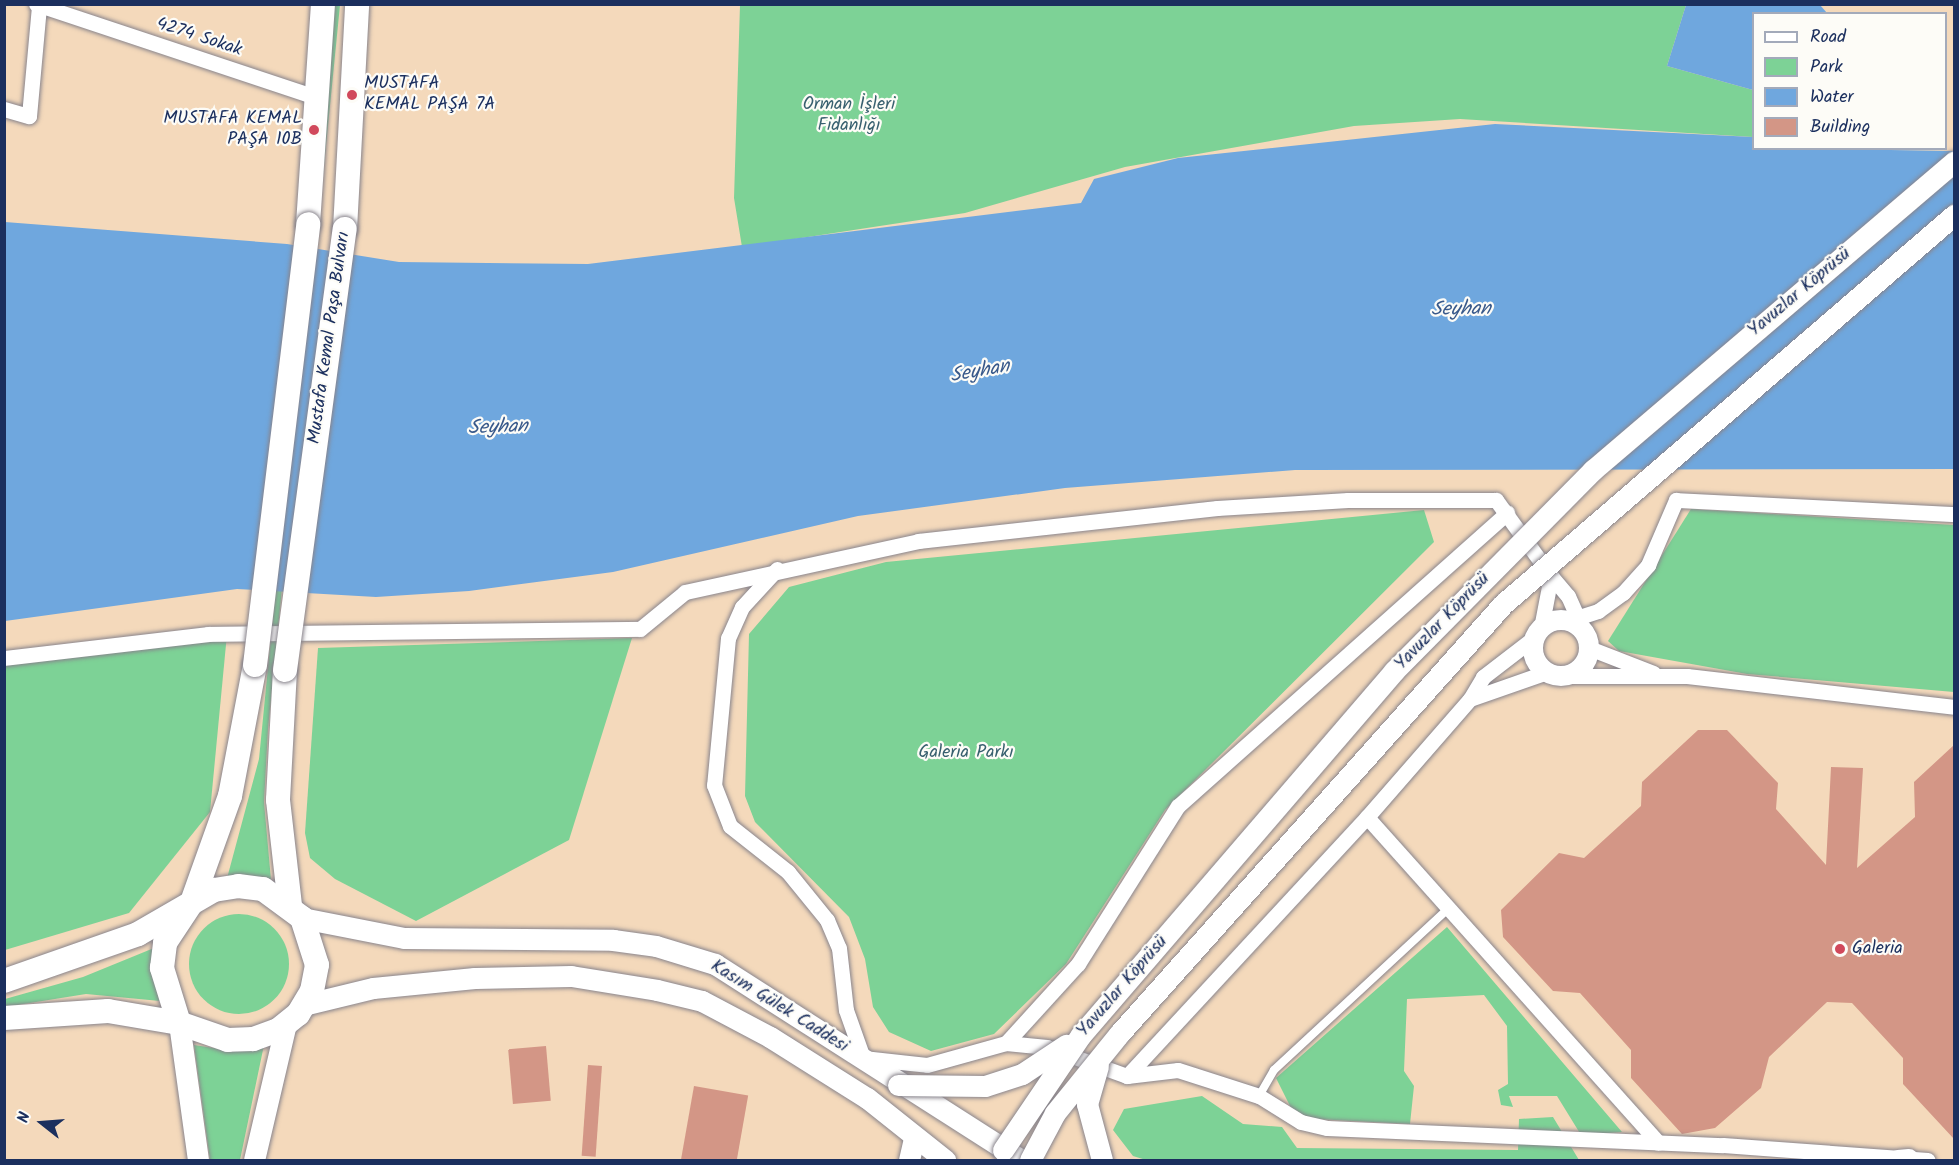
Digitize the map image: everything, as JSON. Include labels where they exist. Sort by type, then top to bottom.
[{"type":"main road","name":"Mustafa Kemal Paşa Bulvarı","points":[[192,902],[230,796],[255,665],[308,224],[323,4]]},
{"type":"main road","name":"Mustafa Kemal Paşa Bulvarı","points":[[296,912],[278,800],[285,670],[345,229],[357,4]]},
{"type":"main road","name":"Yavuzlar Köprüsü","points":[[1013,1158],[1082,1035],[1394,671],[1520,543],[1628,439],[1954,162]]},
{"type":"main road","name":"Yavuzlar Köprüsü","points":[[1013,1158],[1055,1113],[1103,1053],[1426,684],[1503,604],[1954,215]]},
{"type":"main road","points":[[4,981],[138,934],[192,902],[238,886],[263,890],[296,912],[317,965],[303,1005],[286,1024],[253,1040],[228,1040],[179,1023],[108,1011],[4,1018]]},
{"type":"main road","points":[[192,902],[165,943],[162,968],[179,1023],[198,1161]]},
{"type":"main road","name":"Kasım Gülek Caddesi","points":[[296,912],[404,938],[478,941],[613,940],[656,946],[716,964],[1013,1158]]},
{"type":"main road","name":"Kasım Gülek Caddesi","points":[[303,1005],[373,988],[475,978],[571,976],[702,1001],[842,1082],[918,1151],[945,1161]]},
{"type":"main road","points":[[254,1161],[286,1024]]},
{"type":"main road","points":[[898,1085],[985,1086],[1022,1074],[1082,1035]]},
{"type":"main road","points":[[1102,1161],[1088,1104],[1103,1053]]},
{"type":"street","name":"4274 Sokak","points":[[38,5],[316,97]]},
{"type":"street","points":[[4,109],[29,116],[38,5]]},
{"type":"street","points":[[4,658],[208,634],[640,629],[685,592],[777,569],[918,541],[1217,508],[1496,500],[1551,576],[1580,629],[1583,666],[1470,699]]},
{"type":"street","points":[[1127,1076],[1367,818],[1470,699],[1483,677],[1538,633],[1580,629],[1623,594],[1648,565],[1676,500],[1954,514]]},
{"type":"street","points":[[1006,1043],[1078,964],[1178,806],[1507,513]]},
{"type":"street","points":[[777,569],[742,607],[728,638],[714,785],[730,826],[788,872],[827,921],[839,948],[846,1010],[862,1059],[927,1065],[1006,1043],[1047,1047],[1127,1076],[1178,1070],[1259,1096],[1301,1122],[1328,1128],[1658,1143],[1911,1160]]},
{"type":"street","points":[[1551,576],[1534,657],[1556,674],[1658,675],[1954,707]]},
{"type":"street","points":[[1580,629],[1658,675]]},
{"type":"street","points":[[1367,818],[1658,1143]]},
{"type":"lane","points":[[1259,1096],[1274,1070],[1449,908]]},
{"type":"green space","points":[[333,5],[340,5],[268,729],[264,802],[271,880],[226,882],[259,759]]},
{"type":"green space","name":"Orman İşleri Fidanlığı","points":[[740,5],[1686,5],[1667,66],[1752,90],[1752,137],[1460,119],[1354,126],[1125,167],[965,213],[742,247],[734,198]]},
{"type":"green space","points":[[1691,509],[1954,525],[1954,692],[1747,674],[1619,651],[1608,641]]},
{"type":"green space","name":"Galeria Parkı","points":[[1424,510],[1434,542],[1165,810],[1066,964],[994,1034],[931,1051],[889,1032],[873,1007],[865,959],[849,917],[755,822],[745,796],[749,634],[789,587],[886,562]]},
{"type":"green space","points":[[227,634],[210,812],[129,913],[5,950],[5,658]]},
{"type":"green space","points":[[632,638],[569,840],[416,921],[335,879],[310,858],[305,833],[318,648]]},
{"type":"green space","points":[[239,914],[258,917],[275,928],[286,945],[289,964],[286,983],[275,1000],[258,1011],[239,1014],[220,1011],[203,1000],[192,983],[189,964],[192,945],[203,928],[220,917]]},
{"type":"green space","points":[[1447,927],[1622,1132],[1581,1135],[1557,1096],[1509,1096],[1513,1107],[1501,1105],[1498,1090],[1508,1084],[1507,1026],[1484,995],[1407,999],[1404,1071],[1414,1086],[1410,1124],[1296,1118],[1276,1078]]},
{"type":"green space","points":[[154,948],[160,1001],[86,994],[5,1007],[5,999],[83,977]]},
{"type":"green space","points":[[194,1045],[227,1050],[264,1045],[240,1160],[210,1160]]},
{"type":"green space","points":[[1202,1096],[1243,1124],[1282,1127],[1297,1148],[1518,1150],[1519,1119],[1553,1117],[1579,1160],[1146,1160],[1133,1156],[1113,1130],[1124,1109]]},
{"type":"water","points":[[1686,5],[1820,5],[1826,12],[1752,12],[1752,90],[1667,66]]},
{"type":"water","name":"Seyhan","points":[[1495,124],[1752,137],[1752,150],[1954,151],[1954,469],[1295,470],[1065,488],[858,516],[613,572],[469,591],[376,597],[237,589],[5,621],[5,222],[287,244],[399,262],[588,264],[1081,203],[1094,179],[1178,158]]},
{"type":"building","points":[[1698,730],[1727,730],[1778,783],[1776,809],[1826,865],[1831,767],[1863,768],[1857,868],[1915,817],[1914,782],[1954,745],[1954,1139],[1903,1084],[1903,1058],[1852,1003],[1827,1002],[1769,1057],[1761,1088],[1715,1128],[1682,1134],[1631,1078],[1631,1050],[1580,993],[1553,991],[1503,937],[1501,910],[1559,853],[1584,858],[1641,806],[1642,782]]},
{"type":"building","points":[[546,1046],[551,1101],[513,1104],[508,1049]]},
{"type":"building","points":[[588,1065],[602,1066],[596,1157],[582,1156]]},
{"type":"building","points":[[694,1086],[748,1096],[737,1160],[681,1160]]},
{"type":"place","name":"MUSTAFA KEMAL PAŞA 7A","points":[[352,95]]},
{"type":"place","name":"MUSTAFA KEMAL PAŞA 10B","points":[[314,130]]},
{"type":"place","name":"Galeria","points":[[1840,949]]}]
